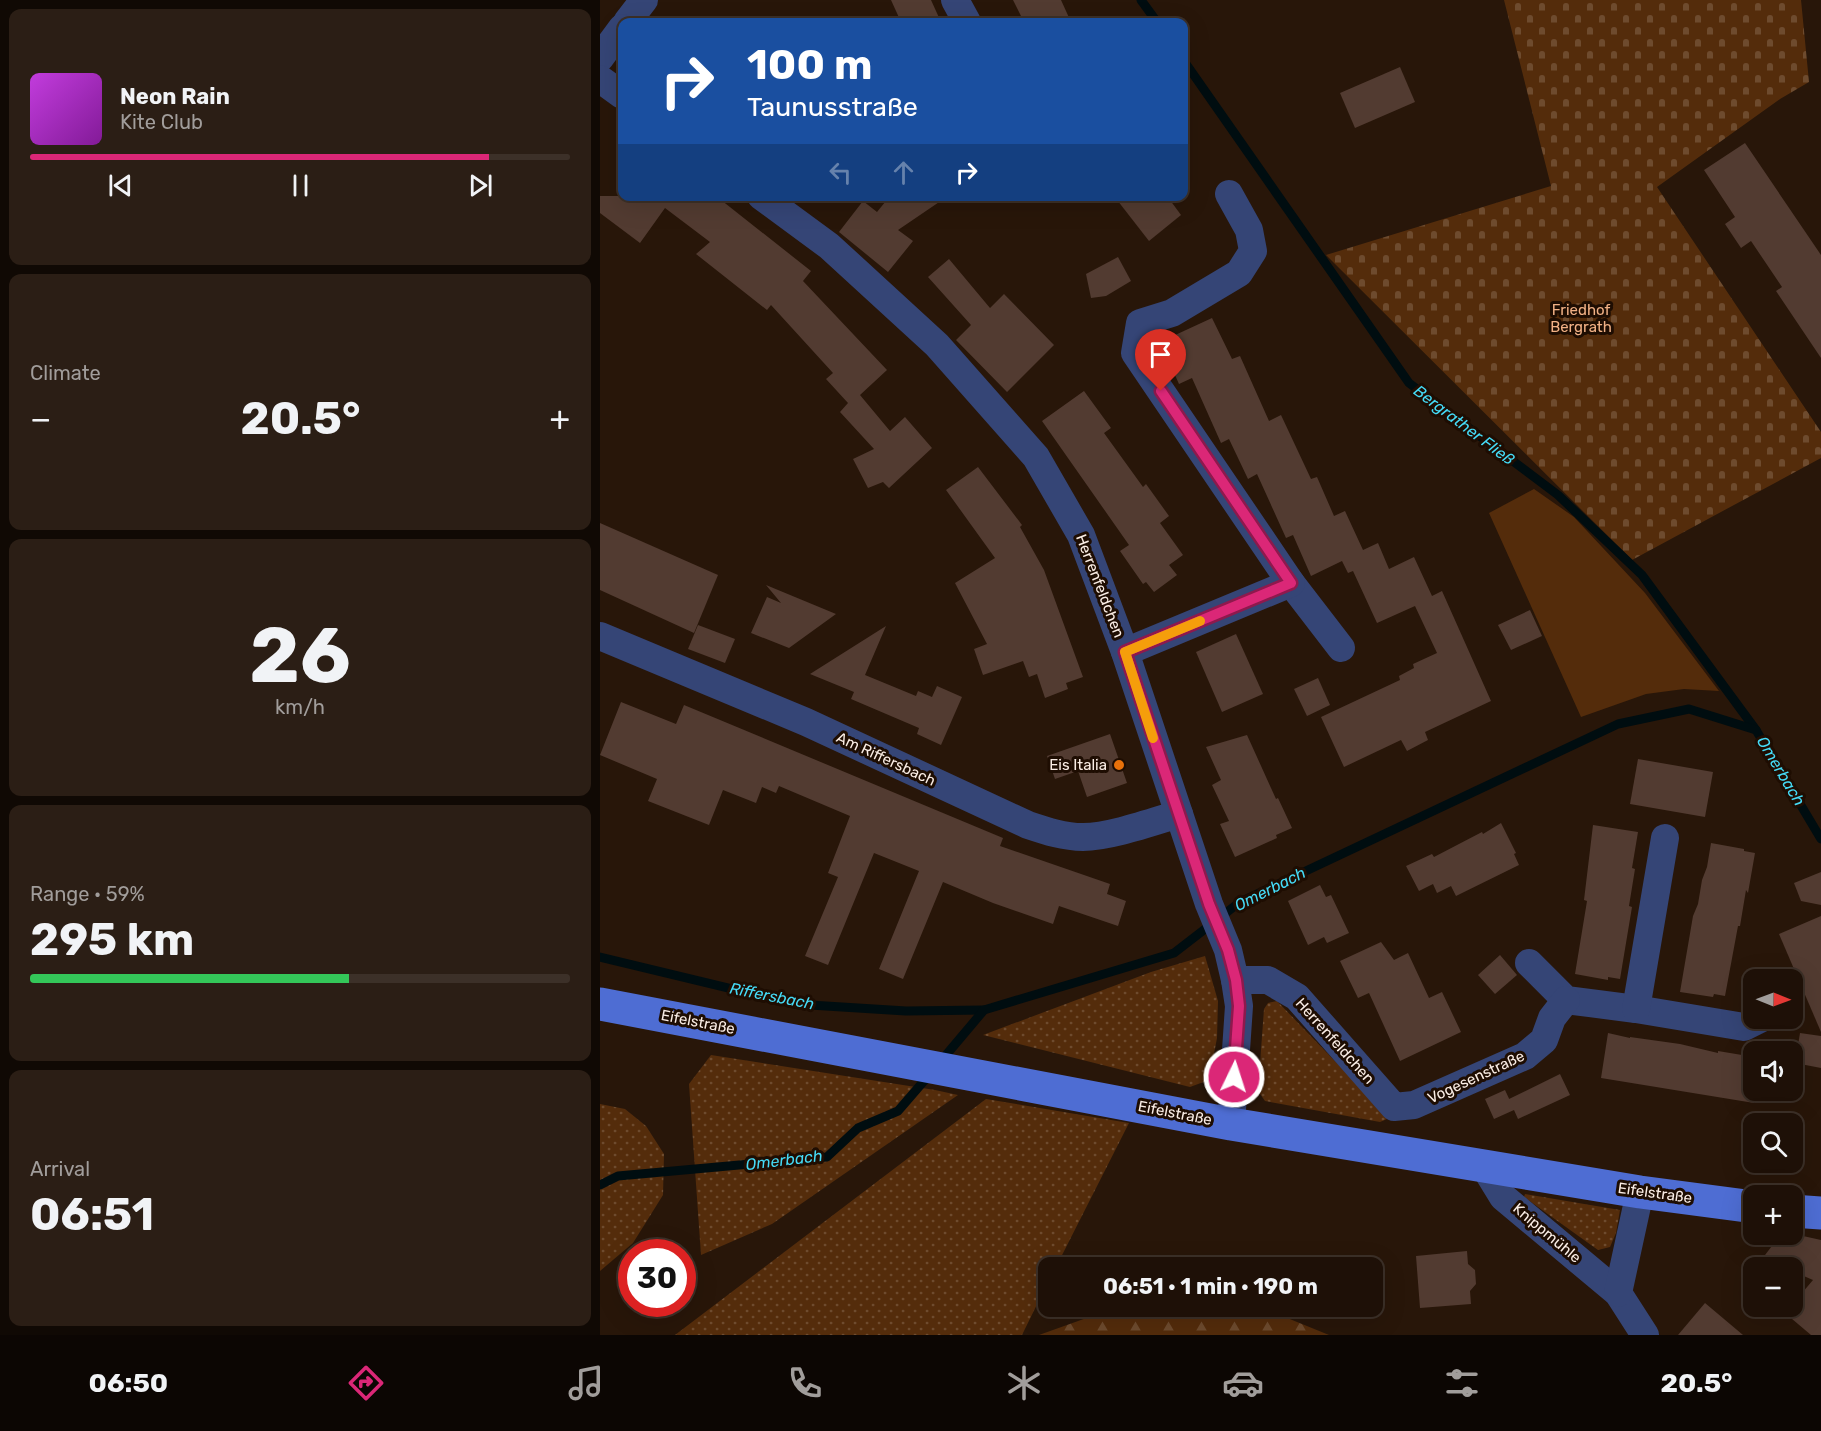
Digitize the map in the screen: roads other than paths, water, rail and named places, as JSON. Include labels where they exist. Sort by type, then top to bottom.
[{"type":"main road","name":"Eifelstraße","points":[[600,1004],[1232,1124],[1640,1192],[1743,1206]]},
{"type":"main road","points":[[1803,1212],[1821,1213]]},
{"type":"street","points":[[630,18],[644,0]]},
{"type":"street","points":[[955,0],[965,18]]},
{"type":"street","points":[[600,57],[618,33]]},
{"type":"street","points":[[600,79],[618,92]]},
{"type":"street","points":[[1229,194],[1249,230],[1253,252],[1239,273],[1172,313],[1140,323],[1134,353],[1291,583],[1341,648]]},
{"type":"street","name":"Herrenfeldchen","points":[[768,201],[828,246],[937,345],[1036,457],[1082,535],[1125,652],[1209,904],[1228,950],[1236,980],[1239,1006],[1232,1124]]},
{"type":"street","points":[[1125,652],[1291,583]]},
{"type":"street","name":"Am Riffersbach","points":[[600,636],[806,722],[1028,825],[1055,834],[1084,837],[1117,831],[1179,814]]},
{"type":"street","points":[[1636,1009],[1665,838]]},
{"type":"street","points":[[1528,963],[1566,1000],[1636,1009],[1743,1028]]},
{"type":"street","name":"Herrenfeldchen","points":[[1236,980],[1268,980],[1297,997],[1394,1107]]},
{"type":"street","name":"Vogesenstraße","points":[[1394,1107],[1414,1105],[1525,1056],[1544,1040],[1552,1018],[1566,1000]]},
{"type":"street","name":"Knippmühle","points":[[1484,1166],[1503,1197],[1618,1293],[1644,1335]]},
{"type":"street","points":[[1618,1293],[1640,1192]]},
{"type":"waterway","name":"Bergrather Fließ","points":[[1141,0],[1154,18]]},
{"type":"waterway","name":"Bergrather Fließ","points":[[1188,67],[1409,383],[1558,495],[1642,575],[1756,730]]},
{"type":"waterway","name":"Omerbach","points":[[941,1061],[984,1010],[1174,953],[1240,902],[1618,724],[1689,709],[1756,730],[1821,839]]},
{"type":"waterway","name":"Riffersbach","points":[[600,957],[794,1004],[906,1011],[984,1010]]},
{"type":"waterway","name":"Omerbach","points":[[600,1185],[618,1176],[827,1157],[858,1128],[898,1111],[930,1074]]},
{"type":"place","name":"Eis Italia","points":[[1119,765]]},
{"type":"park label","name":"Friedhof Bergrath","points":[[1581,318]]}]
